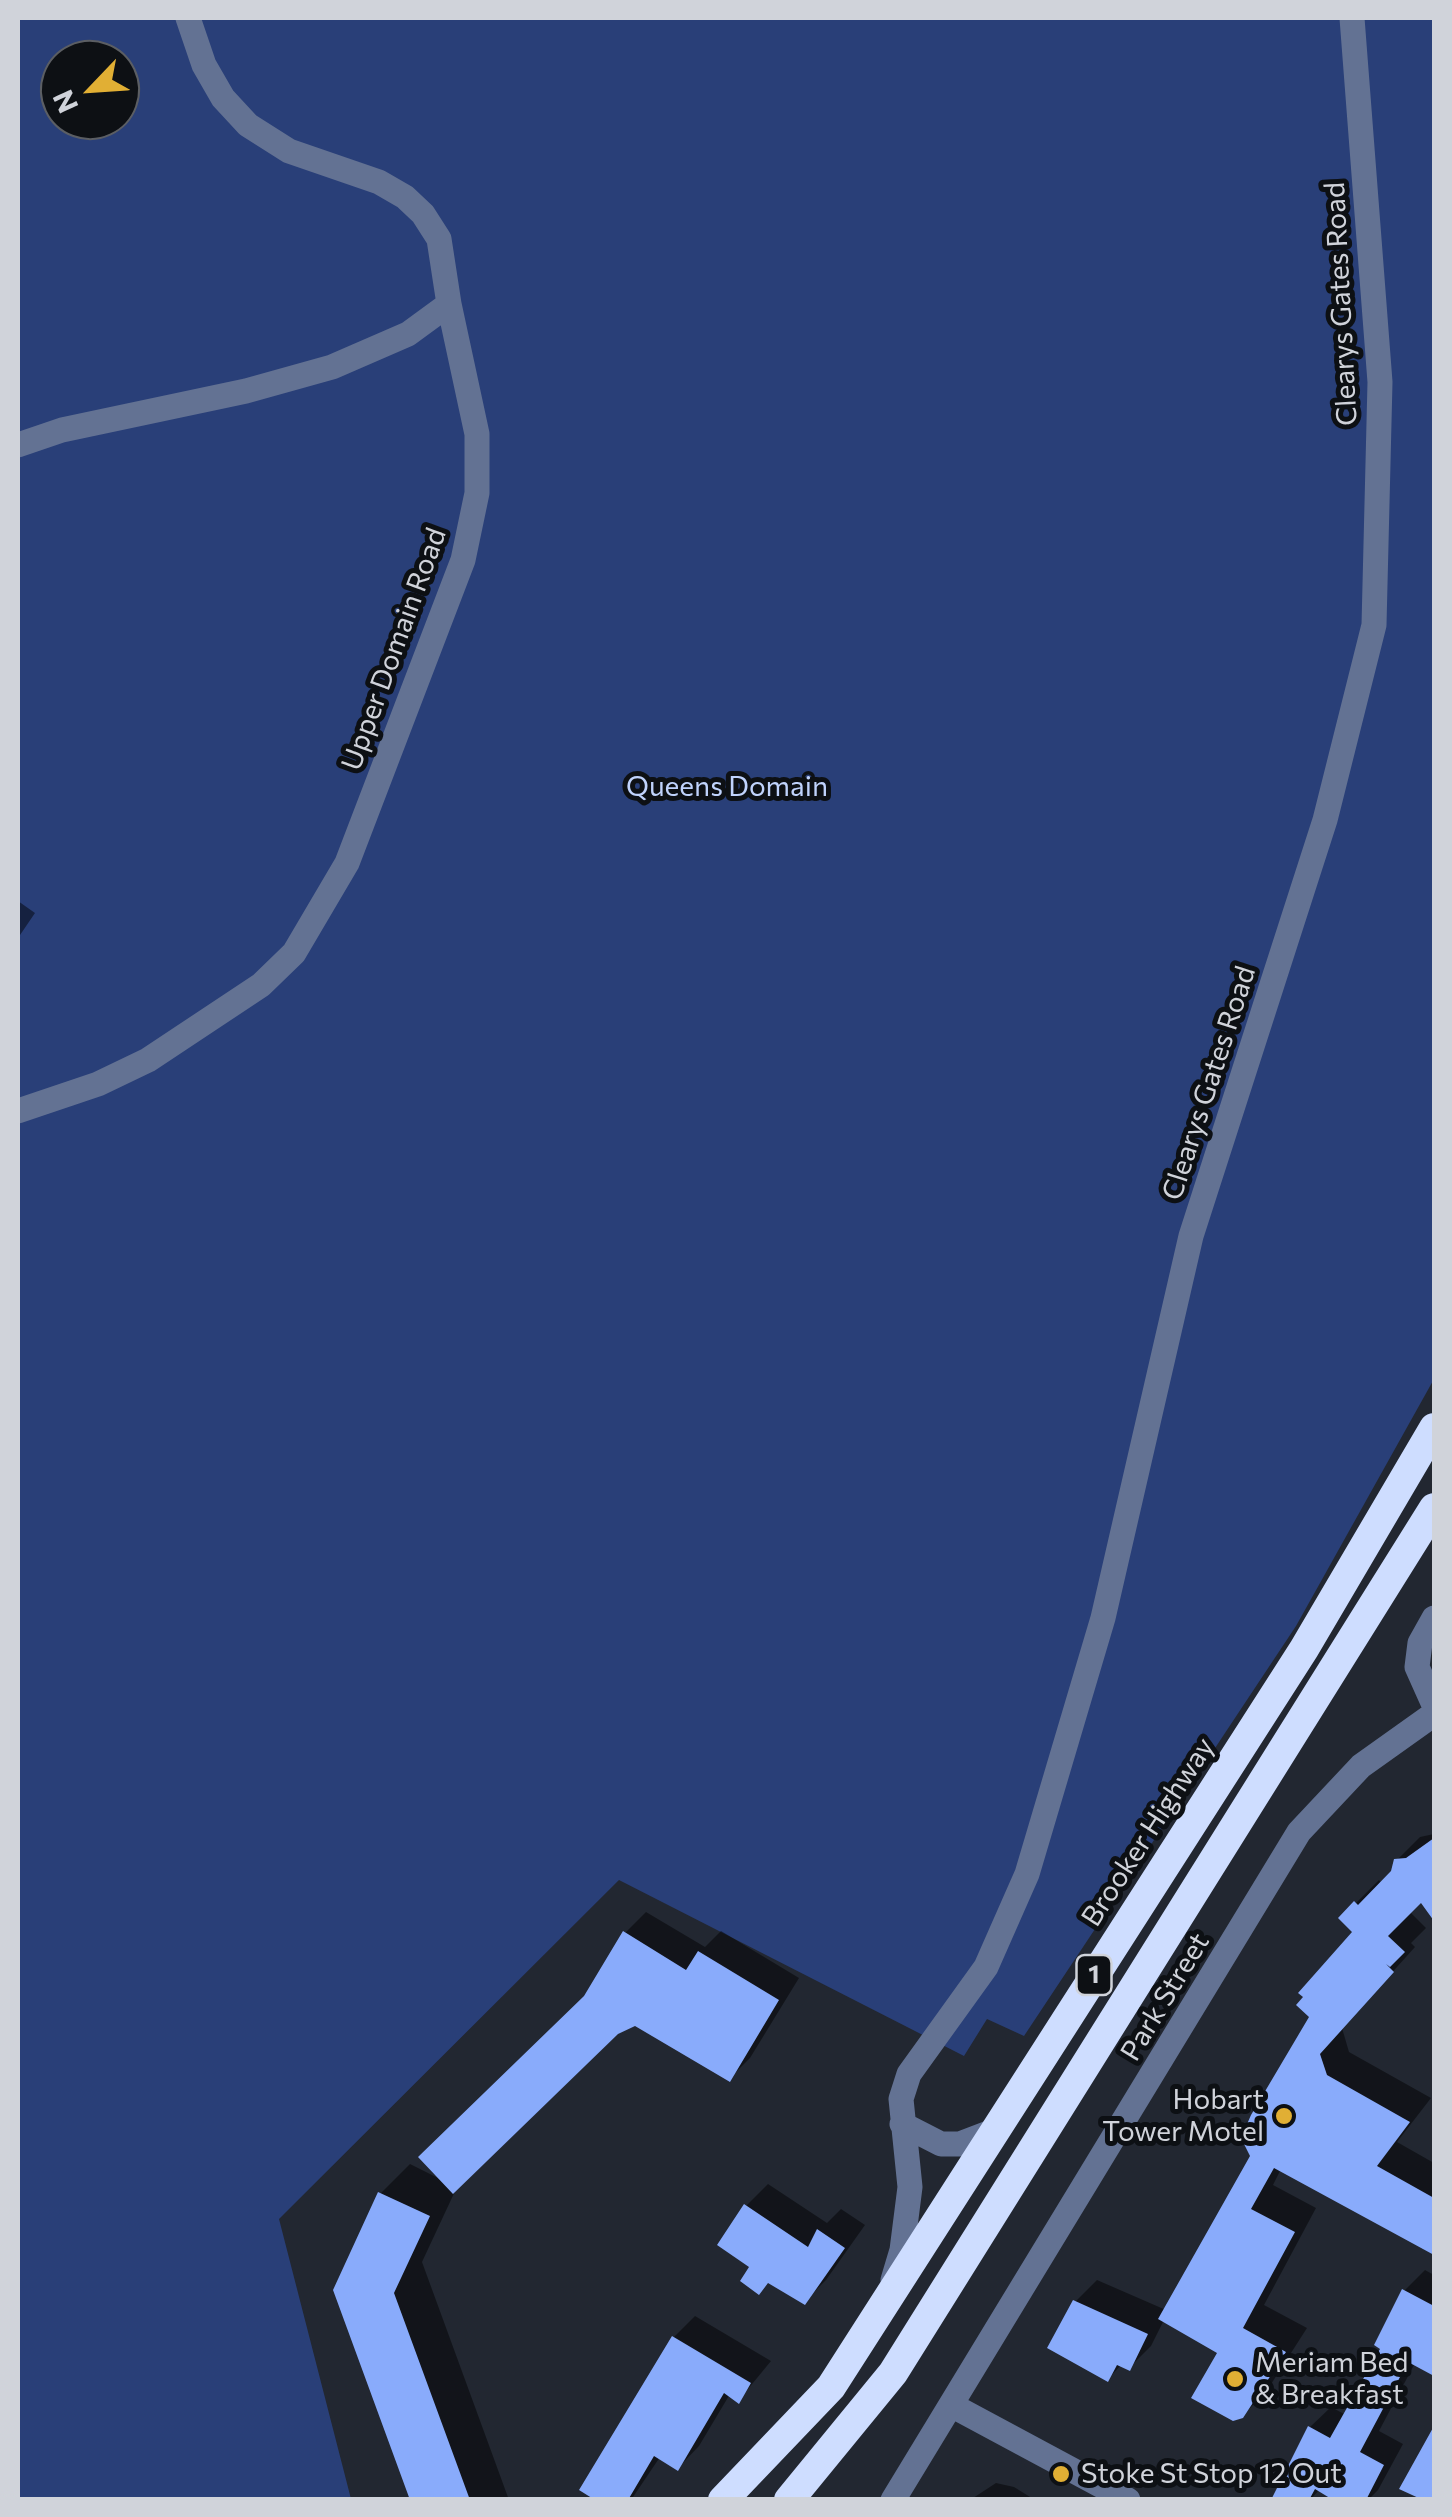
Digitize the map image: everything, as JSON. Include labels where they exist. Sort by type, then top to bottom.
[{"type":"highway","name":"Brooker Highway","points":[[723,2500],[831,2387],[1304,1649],[1434,1428]]},
{"type":"highway","name":"1","points":[[789,2500],[893,2373],[1434,1508]]},
{"type":"street","name":"Upper Domain Road","points":[[18,1111],[98,1084],[176,1042],[261,985],[294,953],[347,862],[463,560],[478,494],[477,434],[439,239],[406,197],[379,182],[290,151],[248,126],[223,98],[204,66],[188,18]]},
{"type":"street","name":"Clearys Gates Road","points":[[888,2295],[902,2250],[910,2187],[901,2099],[908,2074],[986,1967],[1027,1874],[1103,1618],[1191,1236],[1325,820],[1374,625],[1380,382],[1352,18]]},
{"type":"street","points":[[18,445],[62,430],[246,391],[332,367],[408,334],[449,304]]},
{"type":"street","points":[[1434,1618],[1418,1654],[1421,1681],[1434,1706]]},
{"type":"street","name":"Park Street","points":[[892,2500],[953,2406],[1299,1832],[1361,1766],[1434,1714]]},
{"type":"street","points":[[902,2124],[941,2144],[960,2144],[994,2131]]},
{"type":"street","points":[[953,2406],[1128,2500]]},
{"type":"green space","name":"Queens Domain","points":[[18,18],[1434,18],[1434,1379],[1296,1626],[1024,2036],[987,2019],[964,2056],[619,1880],[279,2219],[351,2499],[18,2499]]},
{"type":"building","points":[[1434,1838],[1434,1921],[1421,1903],[1388,1936],[1405,1952],[1390,1967],[1386,1964],[1394,1972],[1320,2054],[1327,2075],[1410,2122],[1377,2166],[1434,2198],[1434,2255],[1274,2168],[1251,2209],[1295,2232],[1243,2328],[1286,2352],[1243,2418],[1233,2421],[1191,2398],[1217,2353],[1158,2319],[1250,2156],[1241,2138],[1309,2017],[1296,2005],[1303,1997],[1298,1993],[1352,1932],[1338,1918],[1354,1901],[1358,1905],[1391,1871],[1394,1859],[1406,1858]]},
{"type":"building","points":[[623,1931],[686,1970],[698,1951],[779,2000],[730,2082],[635,2026],[618,2034],[453,2194],[418,2157],[584,1996]]},
{"type":"building","points":[[378,2192],[430,2216],[394,2293],[470,2500],[410,2500],[333,2290]]},
{"type":"building","points":[[744,2204],[808,2247],[817,2229],[845,2248],[805,2305],[768,2283],[759,2295],[740,2281],[749,2267],[717,2245]]},
{"type":"building","points":[[1402,2289],[1434,2306],[1434,2376],[1408,2362],[1360,2452],[1384,2465],[1366,2500],[1333,2500],[1315,2489],[1309,2500],[1271,2500],[1308,2426],[1330,2438],[1380,2349],[1374,2345]]},
{"type":"building","points":[[1073,2300],[1148,2334],[1130,2371],[1117,2365],[1108,2382],[1047,2348]]},
{"type":"building","points":[[672,2336],[751,2383],[739,2404],[724,2393],[678,2471],[654,2456],[628,2500],[595,2500],[579,2490]]},
{"type":"building","points":[[1434,2426],[1434,2500],[1423,2500],[1399,2489]]},
{"type":"place","name":"Hobart Tower Motel","points":[[1284,2116]]},
{"type":"place","name":"Meriam Bed & Breakfast","points":[[1235,2379]]},
{"type":"place","name":"Stoke St Stop 12 Out","points":[[1061,2474]]}]
